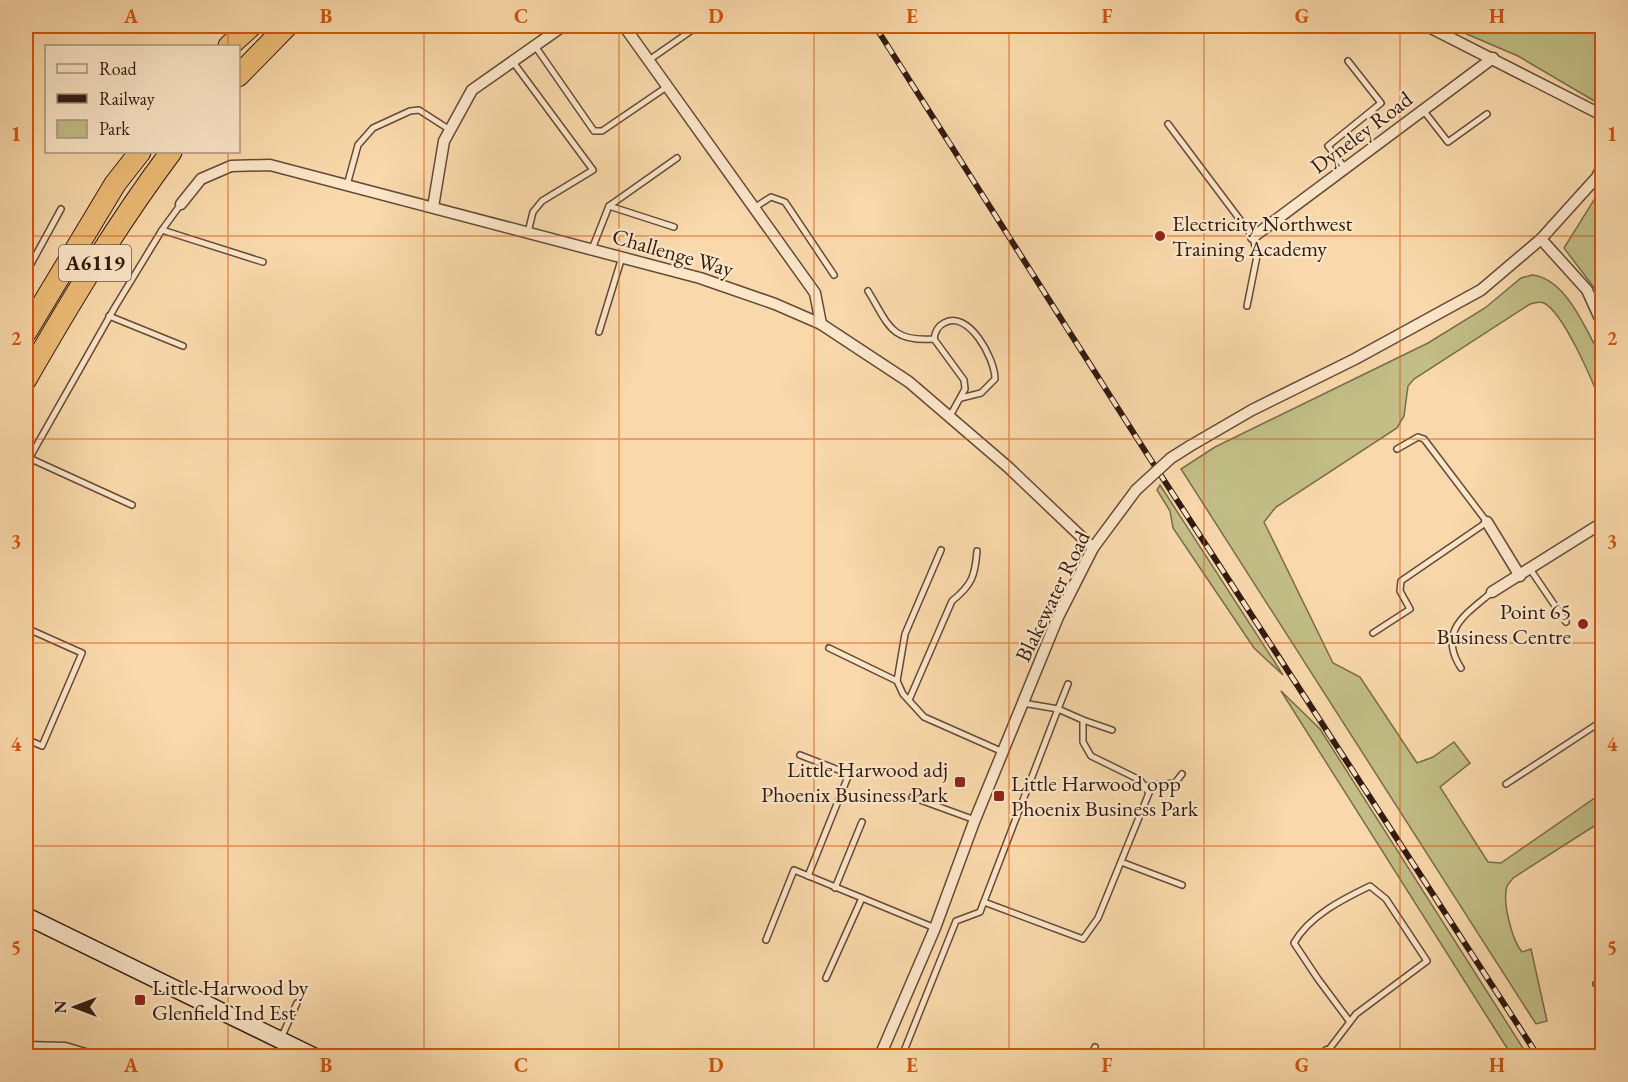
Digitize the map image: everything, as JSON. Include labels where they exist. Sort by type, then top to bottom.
[{"type":"highway","points":[[230,45],[251,26]]},
{"type":"highway","points":[[240,74],[287,26]]},
{"type":"highway","name":"A6119","points":[[26,332],[116,184],[139,153]]},
{"type":"highway","name":"A6119","points":[[26,379],[135,199],[170,153]]},
{"type":"street","points":[[433,207],[444,141],[472,90],[563,26]]},
{"type":"street","points":[[624,26],[815,293],[821,324]]},
{"type":"street","points":[[1427,26],[1602,115]]},
{"type":"street","name":"Dyneley Road","points":[[1253,237],[1493,58]]},
{"type":"street","name":"Challenge Way","points":[[181,204],[201,179],[231,166],[270,165],[700,278],[776,304],[821,324],[909,382],[1008,467],[1093,548]]},
{"type":"street","name":"Blakewater Road","points":[[880,1056],[934,928],[975,820],[1058,617],[1093,548],[1136,490],[1171,458],[1252,410],[1355,359],[1481,290],[1541,238],[1597,177],[1602,167]]},
{"type":"street","points":[[1541,238],[1587,291],[1602,323]]},
{"type":"street","points":[[1487,522],[1520,576]]},
{"type":"street","points":[[1492,592],[1602,523]]},
{"type":"street","points":[[26,916],[314,1056]]},
{"type":"street","points":[[26,1047],[65,1048],[92,1056]]},
{"type":"lane","points":[[649,60],[698,26]]},
{"type":"lane","points":[[535,45],[594,130],[602,131],[668,86]]},
{"type":"lane","points":[[512,61],[593,170],[542,201],[533,212],[528,232]]},
{"type":"lane","points":[[1346,168],[1328,146],[1381,103],[1348,61]]},
{"type":"lane","points":[[347,184],[358,145],[372,128],[402,114],[419,110],[450,130]]},
{"type":"lane","points":[[1423,110],[1448,142],[1487,114]]},
{"type":"lane","points":[[1168,124],[1253,237],[1257,256],[1247,306]]},
{"type":"lane","points":[[592,249],[609,206],[677,158]]},
{"type":"lane","points":[[754,208],[771,197],[785,202],[834,275]]},
{"type":"lane","points":[[26,464],[109,316],[162,230],[181,204]]},
{"type":"lane","points":[[609,206],[674,227]]},
{"type":"lane","points":[[26,273],[61,209]]},
{"type":"lane","points":[[162,230],[263,262]]},
{"type":"lane","points":[[599,332],[622,257]]},
{"type":"lane","points":[[868,291],[891,328],[901,336],[915,340],[934,339]]},
{"type":"lane","points":[[109,316],[183,346]]},
{"type":"lane","points":[[949,416],[961,398],[965,388],[964,380],[934,339],[935,332],[941,324],[951,320],[960,320],[975,334],[995,367],[995,379],[981,393],[961,398]]},
{"type":"lane","points":[[1373,633],[1410,609],[1400,591],[1401,581],[1487,522],[1424,439],[1418,437],[1398,449]]},
{"type":"lane","points":[[29,458],[132,506]]},
{"type":"lane","points":[[941,550],[904,634],[897,681],[903,694],[924,717],[1003,752]]},
{"type":"lane","points":[[909,700],[952,601],[972,581],[977,551]]},
{"type":"lane","points":[[1530,569],[1566,622]]},
{"type":"lane","points":[[1461,668],[1452,645],[1453,633],[1460,619],[1492,592]]},
{"type":"lane","points":[[26,628],[82,653],[42,746],[26,740]]},
{"type":"lane","points":[[829,648],[897,681]]},
{"type":"lane","points":[[902,1056],[956,921],[980,912],[1068,684]]},
{"type":"lane","points":[[1023,703],[1058,710],[1112,730]]},
{"type":"lane","points":[[984,902],[1083,939],[1098,918],[1149,793],[1140,780],[1091,756],[1083,742],[1083,720]]},
{"type":"lane","points":[[1506,784],[1602,721]]},
{"type":"lane","points":[[800,755],[849,774],[808,876]]},
{"type":"lane","points":[[1144,786],[1175,783],[1182,774]]},
{"type":"lane","points":[[912,797],[975,820]]},
{"type":"lane","points":[[835,888],[862,822]]},
{"type":"lane","points":[[1121,862],[1182,885]]},
{"type":"lane","points":[[766,940],[794,870],[934,928]]},
{"type":"lane","points":[[1326,1054],[1350,1022],[1356,1014],[1427,961],[1386,899],[1370,886],[1323,913],[1299,934],[1294,943],[1350,1022]]},
{"type":"lane","points":[[826,978],[862,898]]},
{"type":"lane","points":[[1596,984],[1602,982]]},
{"type":"lane","points":[[280,1041],[297,1002]]},
{"type":"lane","points":[[1090,1056],[1095,1047]]},
{"type":"green space","points":[[1448,26],[1602,26],[1602,103],[1596,102],[1518,56]]},
{"type":"green space","points":[[1602,187],[1602,298],[1564,248]]},
{"type":"green space","points":[[1532,275],[1544,278],[1565,295],[1589,333],[1601,357],[1602,406],[1578,350],[1560,320],[1544,303],[1530,304],[1414,379],[1408,386],[1404,416],[1397,428],[1276,507],[1264,522],[1333,663],[1360,677],[1417,763],[1433,757],[1454,742],[1470,763],[1440,787],[1488,862],[1501,863],[1602,793],[1602,821],[1513,878],[1507,886],[1507,911],[1512,930],[1522,952],[1531,949],[1547,1021],[1536,1024],[1181,469],[1215,447],[1428,343],[1485,308],[1521,278]]},
{"type":"green space","points":[[1160,485],[1283,675],[1254,648],[1173,528],[1170,511],[1157,490]]},
{"type":"green space","points":[[1281,691],[1320,729],[1528,1056],[1512,1056]]},
{"type":"railway","points":[[875,26],[1147,454],[1538,1056]]},
{"type":"place","name":"Electricity Northwest Training Academy","points":[[1160,236]]},
{"type":"place","name":"Point 65 Business Centre","points":[[1583,624]]},
{"type":"place","name":"Little Harwood adj Phoenix Business Park","points":[[960,782]]},
{"type":"place","name":"Little Harwood opp Phoenix Business Park","points":[[999,796]]},
{"type":"place","name":"Little Harwood by Glenfield Ind Est","points":[[140,1000]]}]
